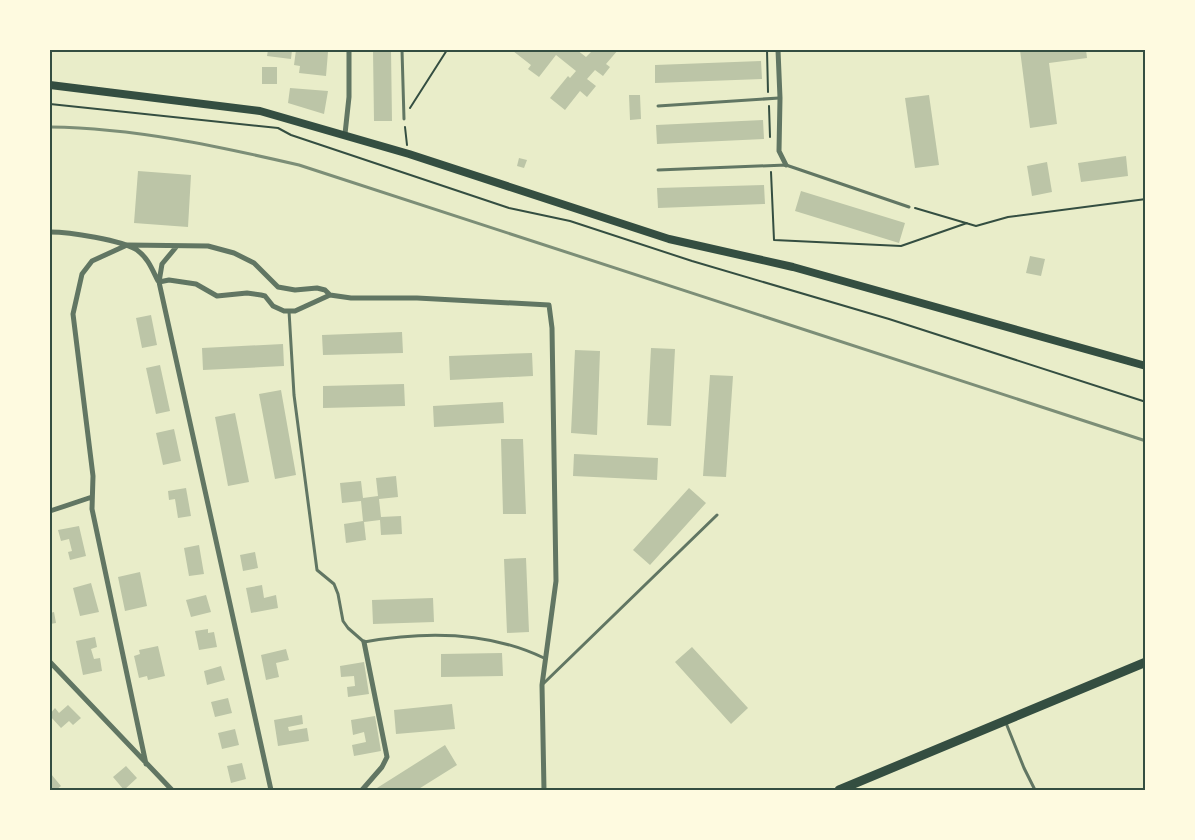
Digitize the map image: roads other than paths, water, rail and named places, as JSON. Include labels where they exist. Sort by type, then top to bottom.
[{"type":"main road","points":[[50,85],[260,111],[409,154],[669,239],[793,267],[1146,366]]},
{"type":"main road","points":[[839,790],[1146,662]]},
{"type":"street","points":[[345,134],[349,97],[349,50]]},
{"type":"street","points":[[778,50],[780,98],[778,151],[786,165]]},
{"type":"street","points":[[50,232],[127,245],[208,246],[234,253],[254,263],[278,287],[295,290],[317,288],[325,290],[330,295]]},
{"type":"street","points":[[127,245],[145,258],[159,282],[271,790]]},
{"type":"street","points":[[127,245],[92,261],[87,266],[82,274],[73,314],[93,476],[92,509],[146,764]]},
{"type":"street","points":[[159,282],[162,264],[177,246]]},
{"type":"street","points":[[159,282],[169,280],[196,284],[217,296],[247,293],[261,295],[265,296],[273,306],[295,312],[330,295],[351,298],[417,298],[549,305],[552,328],[556,581],[542,685],[544,790]]},
{"type":"street","points":[[50,511],[92,497]]},
{"type":"street","points":[[362,790],[382,767],[387,757],[364,642]]},
{"type":"street","points":[[50,662],[172,790]]},
{"type":"lane","points":[[402,50],[404,119]]},
{"type":"lane","points":[[658,106],[780,98]]},
{"type":"lane","points":[[658,170],[786,165],[909,207]]},
{"type":"lane","points":[[289,311],[294,395],[317,570],[334,584],[343,621],[348,628],[364,642],[389,637],[458,634],[506,643],[545,659]]},
{"type":"lane","points":[[542,685],[717,515]]},
{"type":"lane","points":[[1005,721],[1035,790]]},
{"type":"railway","points":[[50,127],[144,134],[299,165],[1146,441]]}]
